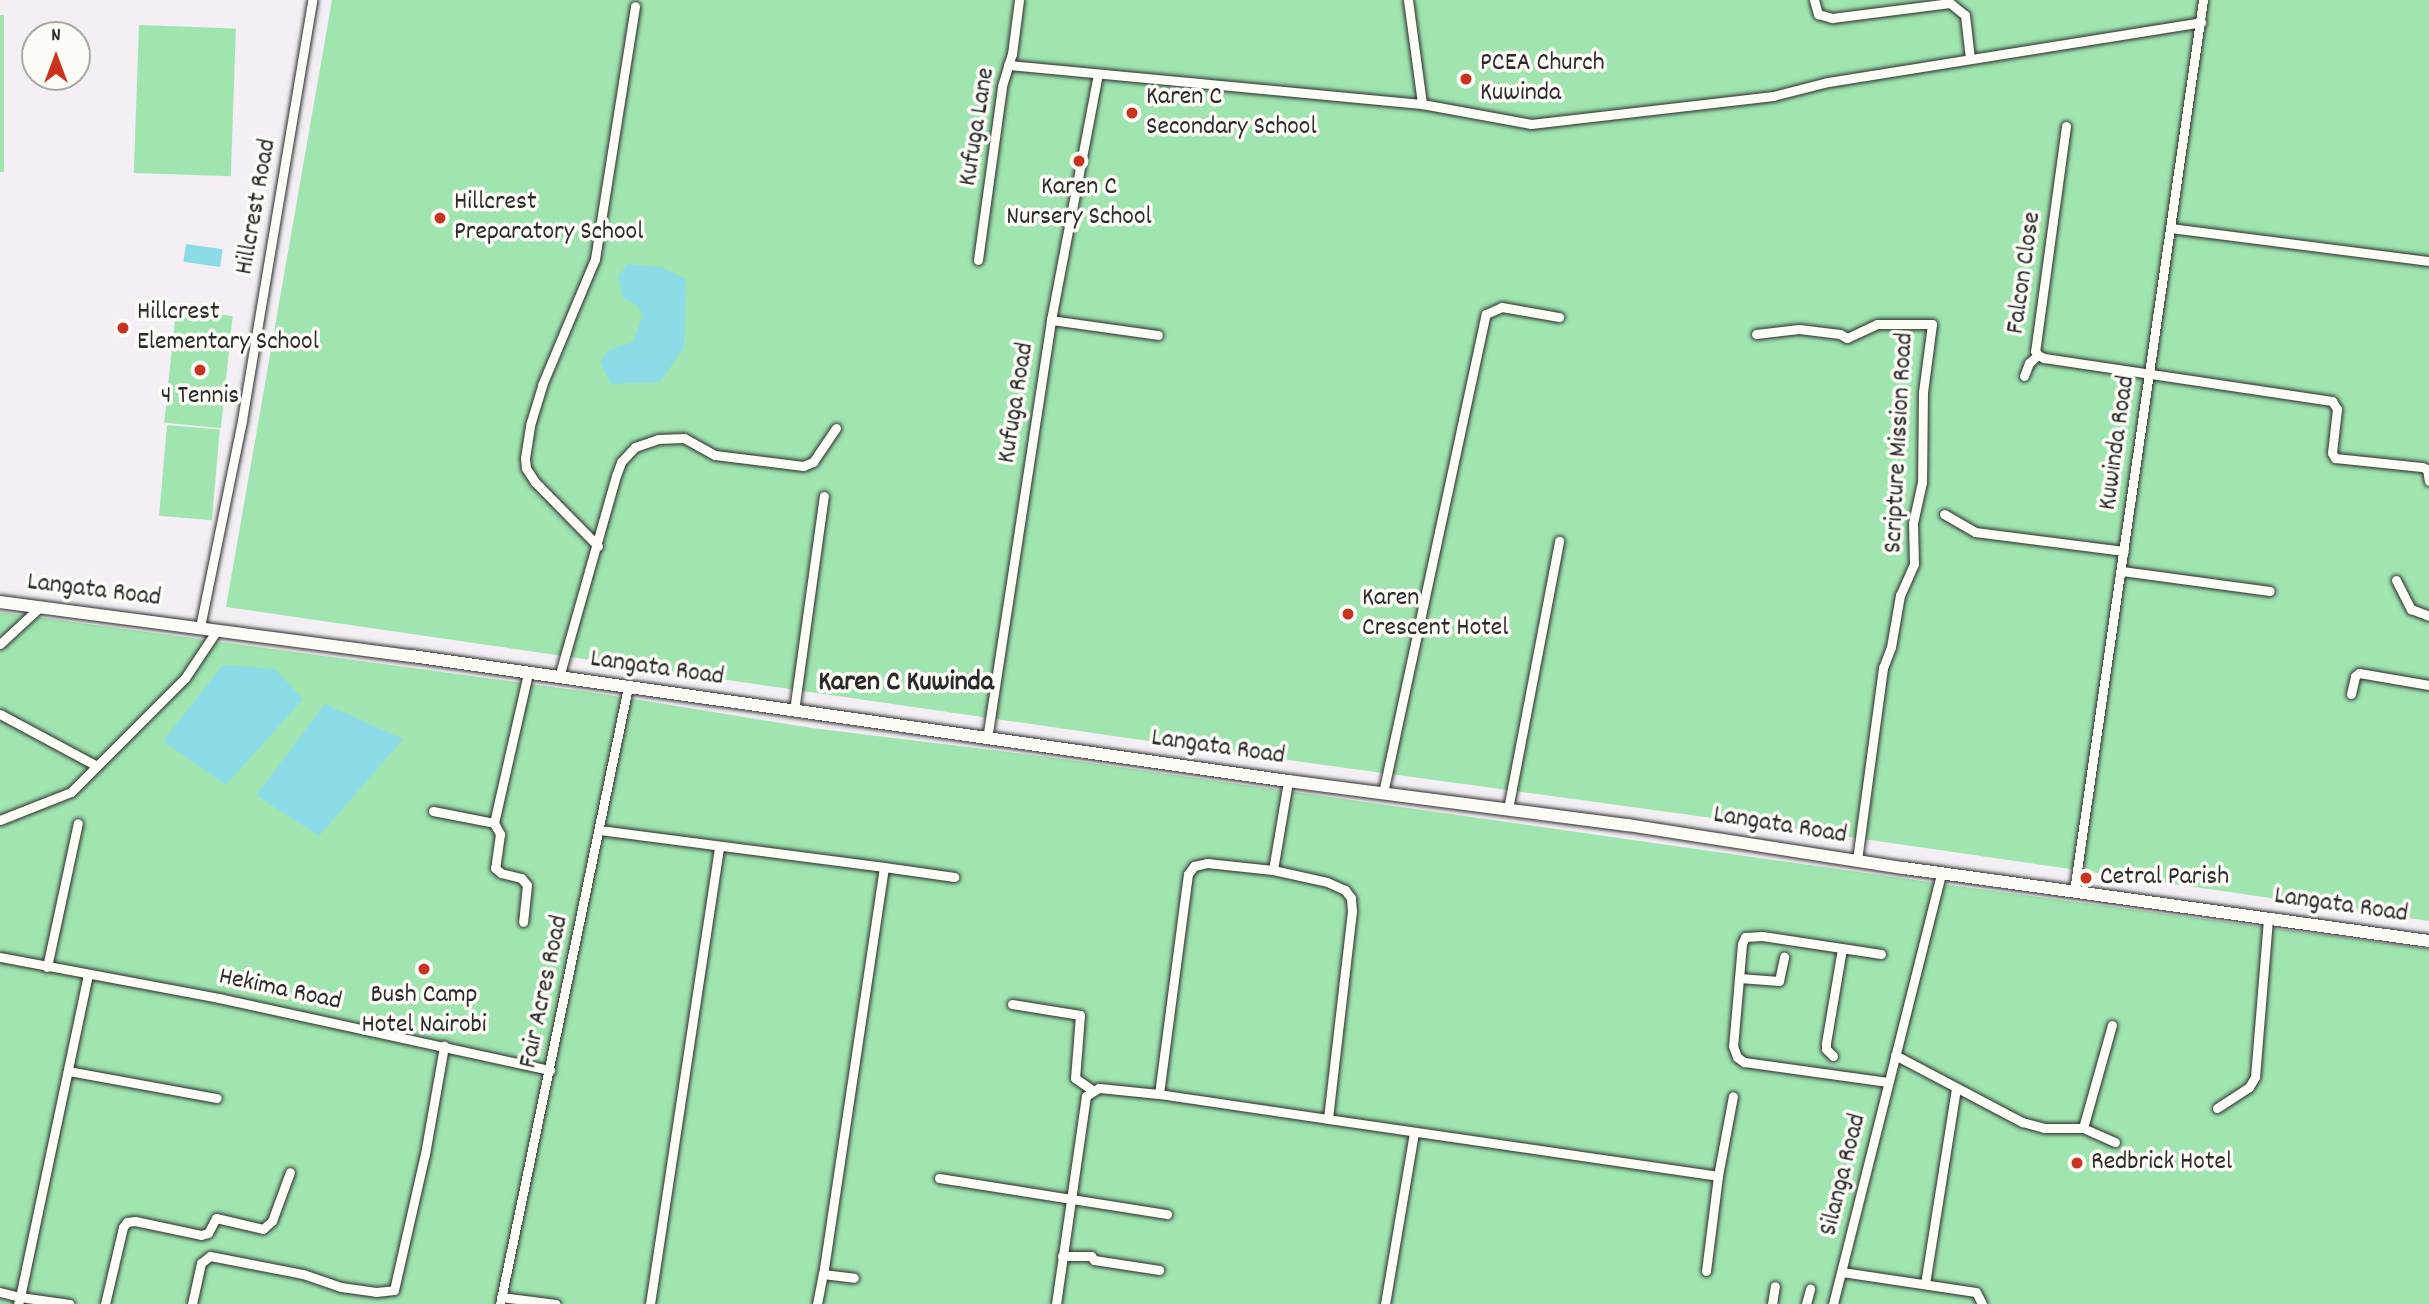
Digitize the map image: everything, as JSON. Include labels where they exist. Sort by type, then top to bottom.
[{"type":"main road","name":"Langata Road","points":[[0,602],[559,677],[1288,781],[1508,809],[2429,941]]},
{"type":"street","name":"Hillcrest Road","points":[[200,628],[242,420],[312,0]]},
{"type":"street","name":"Kufuga Lane","points":[[978,260],[1002,86],[1019,0]]},
{"type":"street","points":[[1408,0],[1422,104]]},
{"type":"street","points":[[1814,0],[1818,14],[1832,18],[1950,3],[1965,15],[1970,59]]},
{"type":"street","name":"Kuwinda Road","points":[[2074,891],[2203,0]]},
{"type":"street","points":[[598,545],[535,482],[526,468],[525,458],[531,422],[542,385],[595,259],[635,6]]},
{"type":"street","points":[[1008,65],[1422,104],[1531,124],[1773,96],[1828,82],[2201,22]]},
{"type":"street","name":"Kufuga Road","points":[[987,739],[1051,320],[1097,74]]},
{"type":"street","name":"Falcon Close","points":[[2066,126],[2035,351],[2038,355],[2332,401],[2337,409],[2332,453],[2335,458],[2422,467],[2427,469],[2429,481]]},
{"type":"street","points":[[2171,228],[2429,261]]},
{"type":"street","points":[[1383,793],[1486,314],[1502,307],[1559,317]]},
{"type":"street","points":[[1051,320],[1158,335]]},
{"type":"street","name":"Scripture Mission Road","points":[[1756,334],[1799,330],[1840,334],[1847,338],[1877,324],[1933,324],[1923,392],[1922,482],[1913,523],[1914,564],[1900,595],[1891,647],[1883,668],[1857,861]]},
{"type":"street","points":[[2024,376],[2029,363],[2038,355]]},
{"type":"street","points":[[559,677],[616,476],[621,462],[635,447],[658,439],[684,438],[715,455],[803,466],[813,462],[836,428]]},
{"type":"street","points":[[794,712],[824,496]]},
{"type":"street","points":[[1944,514],[1975,532],[2123,551]]},
{"type":"street","points":[[1508,809],[1559,541]]},
{"type":"street","points":[[2122,570],[2270,591]]},
{"type":"street","points":[[2396,580],[2411,609],[2429,616]]},
{"type":"street","points":[[0,644],[40,607]]},
{"type":"street","points":[[0,820],[71,792],[185,678],[217,630]]},
{"type":"street","points":[[523,922],[527,885],[521,878],[500,873],[495,868],[500,834],[494,822],[528,673]]},
{"type":"street","points":[[2351,694],[2355,676],[2359,673],[2429,685]]},
{"type":"street","name":"Fair Acres Road","points":[[501,1300],[628,687]]},
{"type":"street","points":[[0,714],[97,766]]},
{"type":"street","points":[[1273,870],[1288,781]]},
{"type":"street","points":[[433,811],[494,822]]},
{"type":"street","points":[[47,967],[78,823]]},
{"type":"street","points":[[600,830],[954,877]]},
{"type":"street","points":[[650,1304],[719,846]]},
{"type":"street","points":[[1159,1094],[1188,874],[1194,866],[1207,863],[1273,870],[1327,882],[1345,890],[1351,898],[1328,1119]]},
{"type":"street","points":[[817,1304],[884,867]]},
{"type":"street","name":"Silanga Road","points":[[1833,1304],[1941,873]]},
{"type":"street","points":[[2217,1108],[2249,1087],[2255,1077],[2268,919]]},
{"type":"street","points":[[1881,954],[1753,935],[1745,937],[1742,944],[1733,1046],[1739,1059],[1888,1082]]},
{"type":"street","points":[[1833,1056],[1826,1049],[1826,1043],[1842,948]]},
{"type":"street","name":"Hekima Road","points":[[0,957],[550,1070]]},
{"type":"street","points":[[1739,978],[1779,981],[1784,957]]},
{"type":"street","points":[[19,1301],[29,1241],[88,974]]},
{"type":"street","points":[[1012,1004],[1080,1016],[1075,1078],[1092,1090]]},
{"type":"street","points":[[2083,1128],[2112,1025]]},
{"type":"street","points":[[192,1304],[201,1263],[211,1256],[303,1274],[341,1287],[376,1292],[394,1290],[425,1154],[443,1046]]},
{"type":"street","points":[[1895,1055],[2022,1122],[2044,1128],[2083,1128],[2115,1142]]},
{"type":"street","points":[[68,1071],[217,1098]]},
{"type":"street","points":[[1056,1304],[1084,1100],[1092,1090],[1099,1088],[1159,1094],[1718,1176]]},
{"type":"street","points":[[1925,1284],[1956,1088]]},
{"type":"street","points":[[1706,1271],[1718,1176],[1733,1096]]},
{"type":"street","points":[[1385,1304],[1414,1132]]},
{"type":"street","points":[[105,1304],[123,1227],[127,1222],[135,1221],[201,1235],[208,1233],[216,1218],[263,1229],[272,1221],[290,1172]]},
{"type":"street","points":[[939,1178],[1167,1214]]},
{"type":"street","points":[[1062,1256],[1091,1256],[1094,1260],[1159,1270]]},
{"type":"street","points":[[1842,1272],[1976,1292],[1982,1304]]},
{"type":"street","points":[[823,1274],[854,1278]]},
{"type":"street","points":[[1772,1304],[1775,1286]]},
{"type":"street","points":[[1806,1304],[1810,1289]]},
{"type":"street","points":[[0,1292],[19,1301],[70,1304]]},
{"type":"street","points":[[501,1300],[556,1304]]},
{"type":"green space","points":[[332,0],[2429,0],[2429,921],[1836,835],[1134,739],[226,607]]},
{"type":"green space","points":[[0,15],[4,15],[4,172],[0,172]]},
{"type":"green space","points":[[139,25],[236,28],[231,176],[134,173]]},
{"type":"green space","name":"4 Tennis","points":[[176,310],[233,316],[221,428],[164,422]]},
{"type":"green space","points":[[167,425],[220,430],[212,520],[159,516]]},
{"type":"green space","points":[[0,612],[590,692],[812,728],[1048,757],[1964,887],[2429,949],[2429,1304],[0,1304]]},
{"type":"water","points":[[186,244],[223,249],[220,267],[183,262]]},
{"type":"water","points":[[628,264],[660,267],[686,279],[684,347],[660,382],[611,384],[600,362],[609,350],[633,342],[643,315],[635,304],[623,298],[618,276]]},
{"type":"water","points":[[223,665],[275,669],[303,699],[226,785],[163,741]]},
{"type":"water","points":[[325,704],[403,739],[319,836],[256,795]]},
{"type":"place","name":"PCEA Church Kuwinda","points":[[1466,79]]},
{"type":"place","name":"Karen C Secondary School","points":[[1132,113]]},
{"type":"place","name":"Karen C Nursery School","points":[[1079,161]]},
{"type":"place","name":"Hillcrest Preparatory School","points":[[440,218]]},
{"type":"place","name":"Hillcrest Elementary School","points":[[123,328]]},
{"type":"place","name":"4 Tennis","points":[[200,370]]},
{"type":"place","name":"Karen Crescent Hotel","points":[[1348,614]]},
{"type":"place","name":"Cetral Parish","points":[[2086,878]]},
{"type":"place","name":"Bush Camp Hotel Nairobi","points":[[424,969]]},
{"type":"place","name":"Redbrick Hotel","points":[[2077,1163]]},
{"type":"district","name":"Karen C Kuwinda","points":[[906,684]]}]
